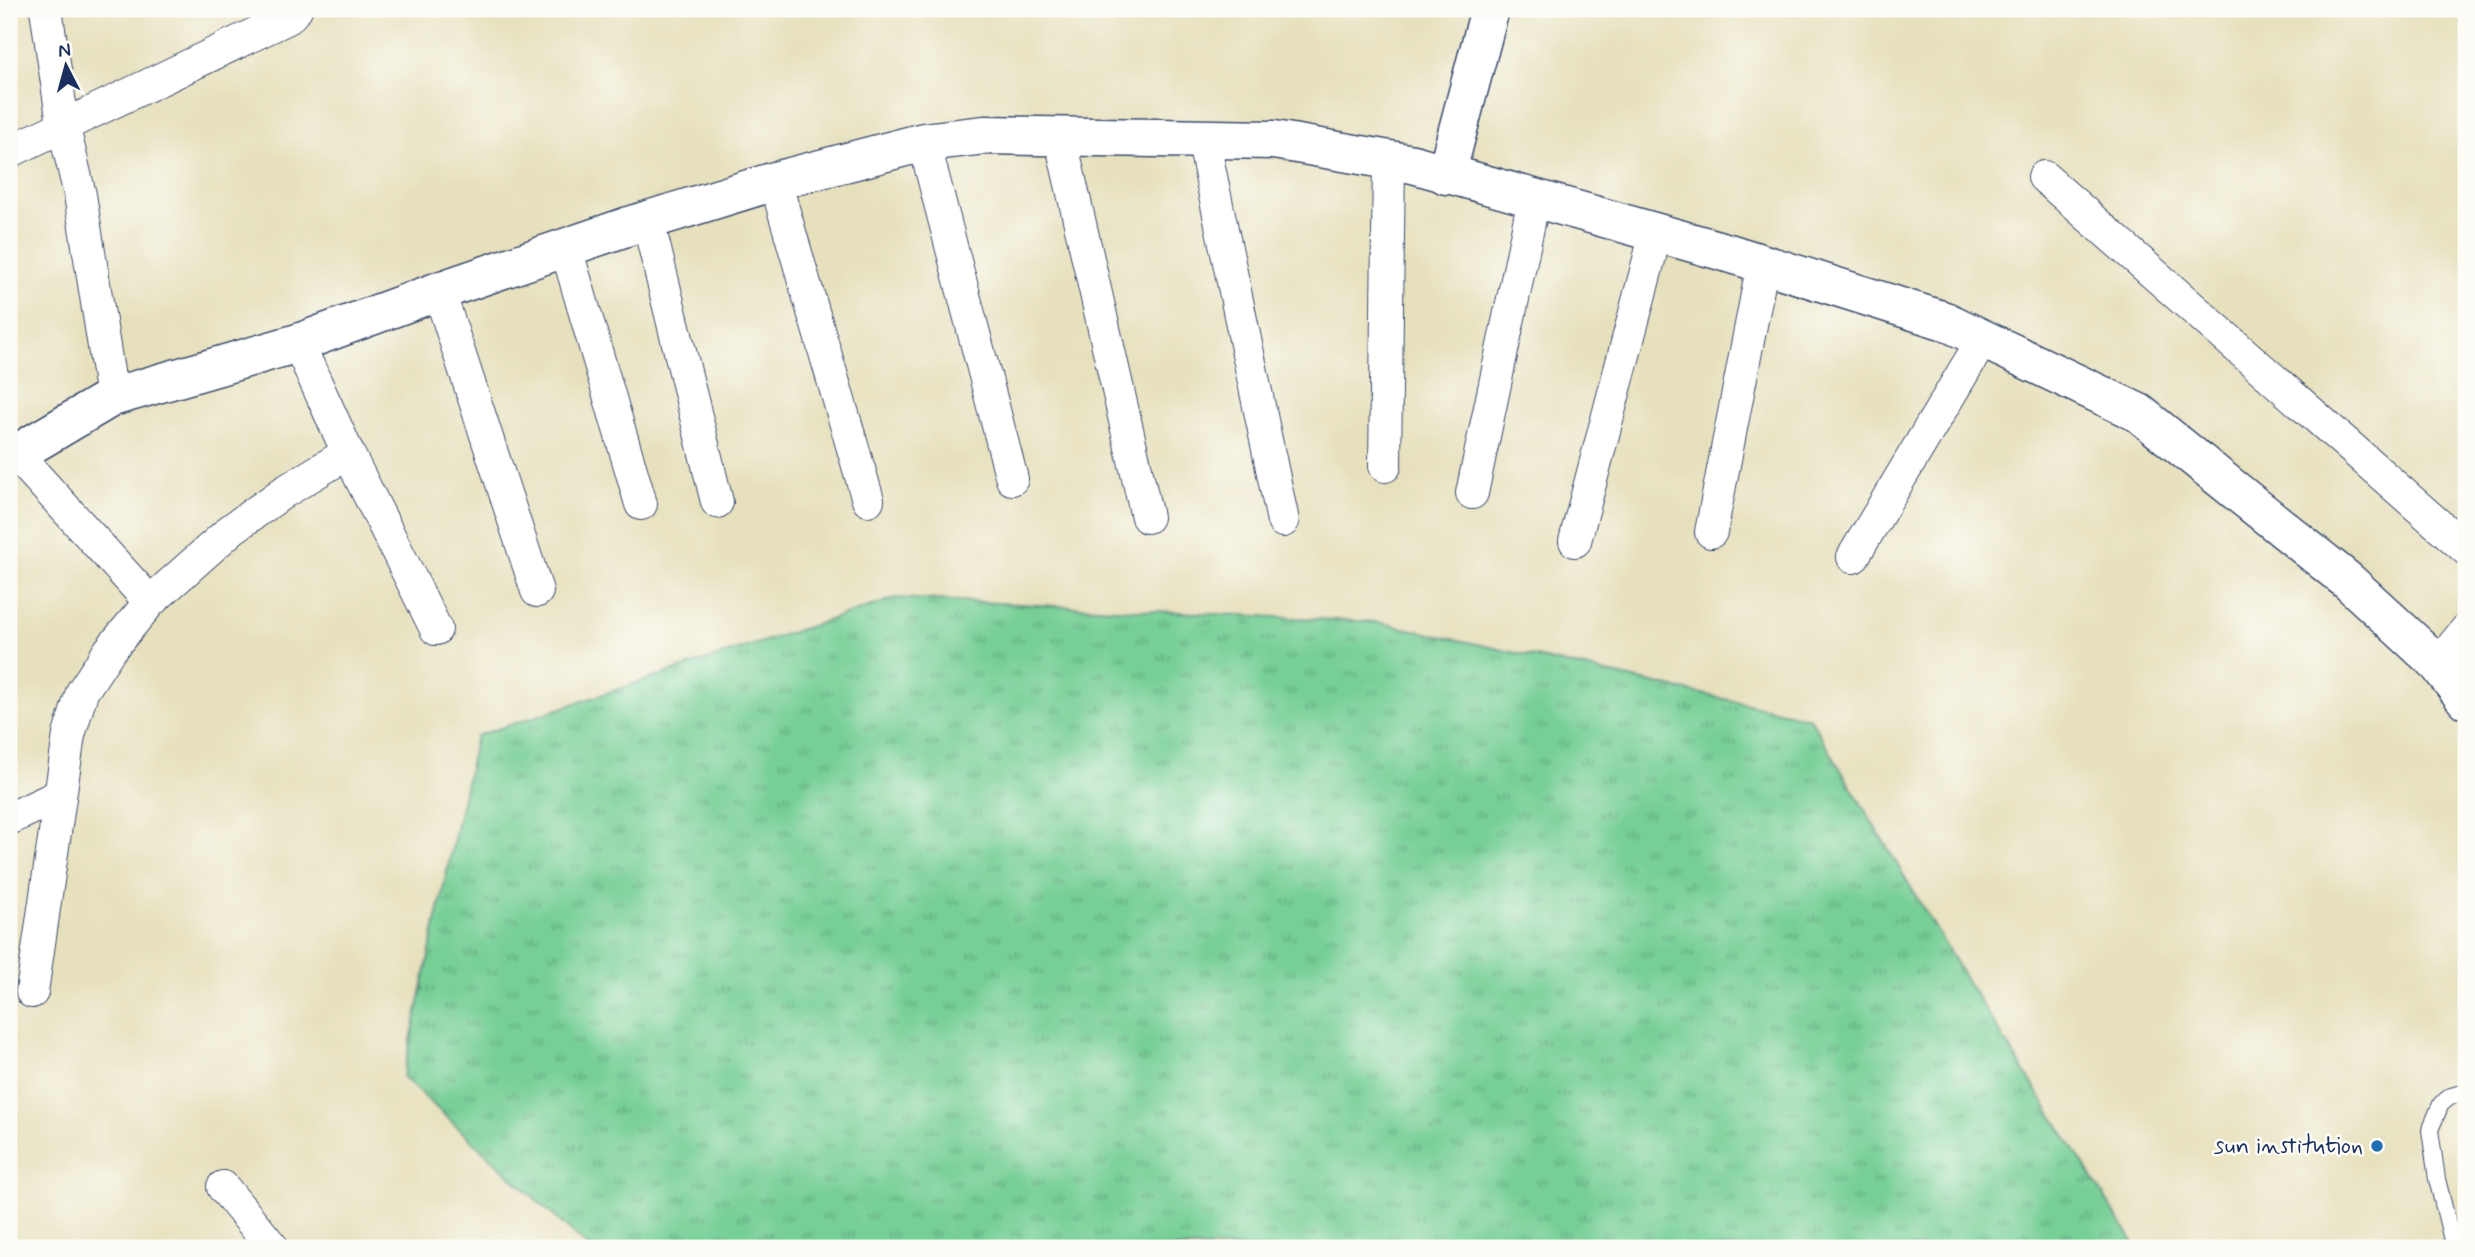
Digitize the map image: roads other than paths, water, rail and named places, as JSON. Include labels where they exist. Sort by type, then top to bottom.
[{"type":"street","points":[[46,9],[63,124],[80,195],[112,397]]},
{"type":"street","points":[[9,152],[288,18],[296,9]]},
{"type":"street","points":[[1446,175],[1490,9]]},
{"type":"street","points":[[150,602],[12,456],[112,397],[298,343],[439,290],[775,181],[925,142],[985,135],[1274,140],[1413,164],[1763,263],[1945,321],[2139,413],[2348,581],[2438,664],[2466,700]]},
{"type":"street","points":[[1060,136],[1147,517]]},
{"type":"street","points":[[1203,138],[1283,521]]},
{"type":"street","points":[[925,142],[1012,479]]},
{"type":"street","points":[[1385,466],[1389,160]]},
{"type":"street","points":[[2044,177],[2466,549]]},
{"type":"street","points":[[775,181],[868,500]]},
{"type":"street","points":[[1472,493],[1534,199]]},
{"type":"street","points":[[648,221],[716,502]]},
{"type":"street","points":[[1575,541],[1656,233]]},
{"type":"street","points":[[566,248],[640,504]]},
{"type":"street","points":[[1712,532],[1763,263]]},
{"type":"street","points":[[439,290],[537,591]]},
{"type":"street","points":[[1853,557],[1983,339]]},
{"type":"street","points":[[298,343],[348,453],[436,629]]},
{"type":"street","points":[[32,992],[69,736],[82,692],[109,651],[150,602],[232,528],[348,453]]},
{"type":"street","points":[[2438,664],[2466,630]]},
{"type":"street","points":[[9,819],[60,795]]},
{"type":"street","points":[[223,1187],[273,1248]]},
{"type":"lane","points":[[2454,1248],[2437,1180],[2430,1130],[2441,1104],[2451,1096],[2466,1091]]},
{"type":"place","name":"sun institution","points":[[2377,1146]]}]
